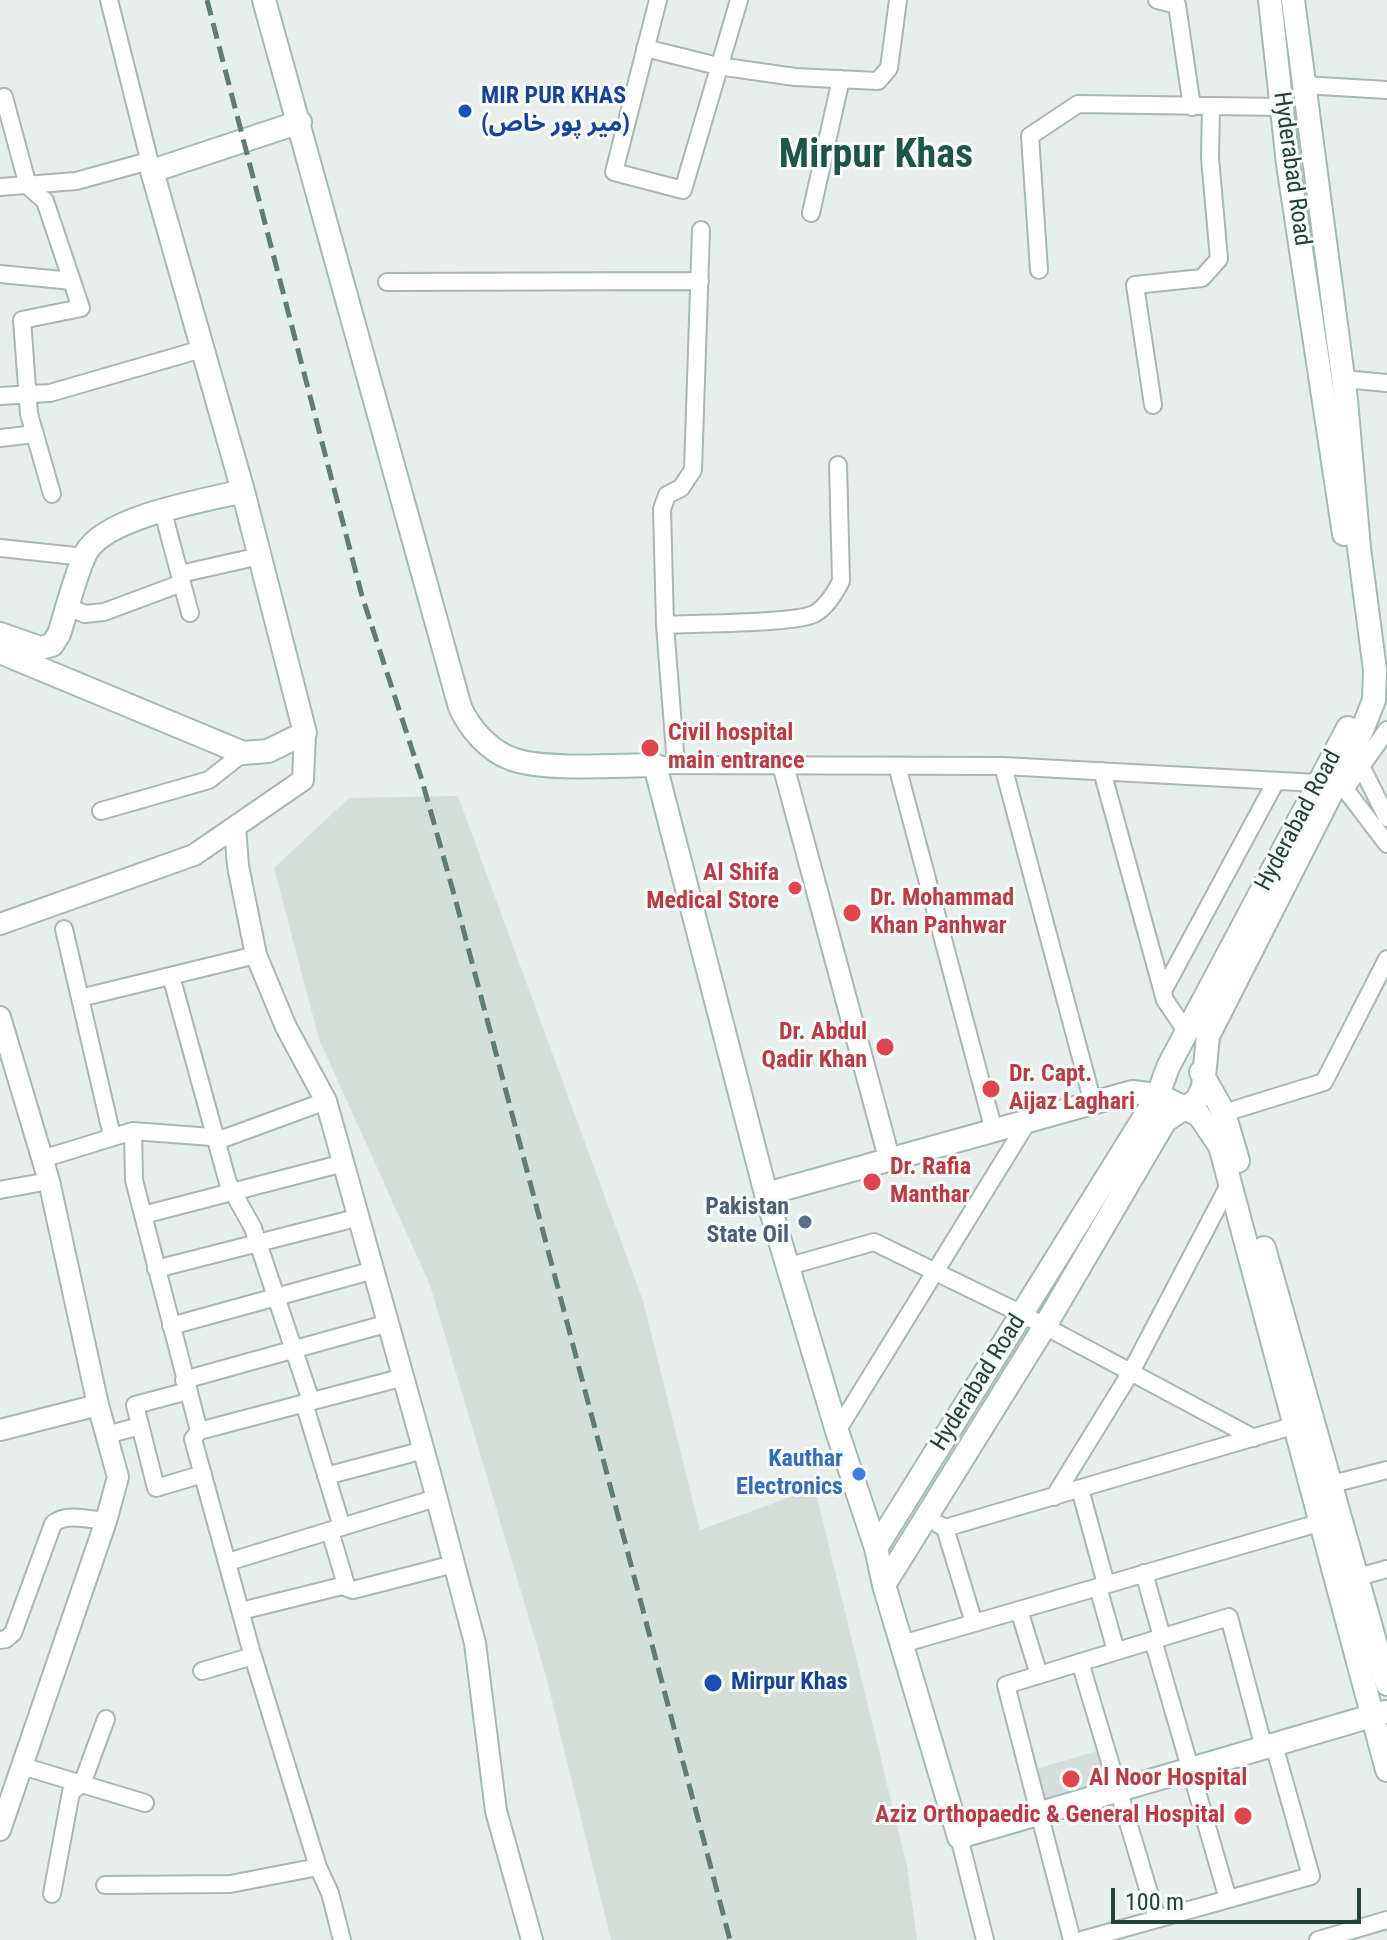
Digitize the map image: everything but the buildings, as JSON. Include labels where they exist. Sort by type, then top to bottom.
[{"type":"main road","points":[[264,0],[466,721],[487,743],[509,758],[533,764],[666,765],[766,1194],[786,1267],[876,1548],[884,1585],[959,1837],[1380,1713]]},
{"type":"main road","name":"Hyderabad Road","points":[[876,1548],[1158,1095],[1188,1034],[1333,785],[1349,725],[1361,696],[1362,669],[1330,430],[1288,164],[1270,0]]},
{"type":"main road","name":"Hyderabad Road","points":[[884,1585],[925,1514],[1045,1326],[1165,1121],[1197,1100],[1203,1087],[1208,1036],[1374,700],[1375,670],[1359,548],[1343,379],[1293,0]]},
{"type":"main road","points":[[0,652],[243,753],[268,751],[305,733],[243,491],[151,166],[300,122]]},
{"type":"main road","points":[[0,634],[40,648],[52,645],[59,634],[85,557],[99,537],[119,524],[243,491]]},
{"type":"main road","points":[[1173,1061],[1184,1060],[1196,1065],[1224,1113],[1384,1660],[1387,1684]]},
{"type":"main road","points":[[766,1194],[1132,1092],[1158,1095],[1199,1115],[1220,1146],[1322,1522],[1380,1713],[1387,1770]]},
{"type":"street","points":[[0,187],[76,181],[151,166],[109,0]]},
{"type":"street","points":[[658,0],[614,172],[683,190],[739,0]]},
{"type":"street","points":[[645,48],[718,66],[795,77],[878,81],[889,68],[898,0]]},
{"type":"street","points":[[1157,0],[1177,5],[1192,107]]},
{"type":"street","points":[[811,213],[841,79]]},
{"type":"street","points":[[1304,85],[1387,90]]},
{"type":"street","points":[[4,97],[28,186],[45,201],[81,308],[22,320],[28,396],[52,494]]},
{"type":"street","points":[[1039,270],[1030,136],[1078,104],[1282,107]]},
{"type":"street","points":[[1153,405],[1135,285],[1202,278],[1219,259],[1210,158],[1211,107]]},
{"type":"street","points":[[701,230],[693,470],[681,488],[667,495],[662,509],[666,765],[1003,766],[1333,785],[1361,766],[1387,730]]},
{"type":"street","points":[[0,274],[72,281]]},
{"type":"street","points":[[387,282],[700,281]]},
{"type":"street","points":[[0,396],[50,393],[202,349]]},
{"type":"street","points":[[1343,379],[1387,383]]},
{"type":"street","points":[[0,438],[35,434]]},
{"type":"street","points":[[665,625],[784,619],[813,615],[824,606],[841,581],[838,465]]},
{"type":"street","points":[[163,512],[190,613]]},
{"type":"street","points":[[0,548],[85,557]]},
{"type":"street","points":[[68,607],[85,614],[104,612],[181,578],[260,556]]},
{"type":"street","points":[[0,924],[194,855],[303,780],[305,733]]},
{"type":"street","points":[[101,811],[209,780],[243,753]]},
{"type":"street","points":[[783,765],[889,1158]]},
{"type":"street","points":[[897,766],[994,1131]]},
{"type":"street","points":[[1003,766],[1093,1103]]},
{"type":"street","points":[[1361,766],[1387,818]]},
{"type":"street","points":[[1102,771],[1165,1000],[1188,1034]]},
{"type":"street","points":[[1163,991],[1276,781]]},
{"type":"street","points":[[1333,785],[1387,844]]},
{"type":"street","points":[[235,827],[238,866],[256,955],[286,1027],[326,1101],[424,1450],[475,1643],[496,1811],[532,1940]]},
{"type":"street","points":[[64,929],[112,1136]]},
{"type":"street","points":[[80,998],[256,955]]},
{"type":"street","points":[[1224,1113],[1324,1082],[1387,959]]},
{"type":"street","points":[[171,976],[228,1183],[259,1244],[308,1402],[326,1476],[347,1588]]},
{"type":"street","points":[[0,1017],[49,1181],[98,1405],[118,1477],[106,1521],[0,1830]]},
{"type":"street","points":[[42,1159],[133,1131],[225,1138],[326,1101]]},
{"type":"street","points":[[837,1431],[1028,1121]]},
{"type":"street","points":[[133,1131],[134,1180],[199,1431]]},
{"type":"street","points":[[143,1215],[344,1163]]},
{"type":"street","points":[[0,1190],[49,1181]]},
{"type":"street","points":[[1054,1497],[1131,1372],[1230,1183]]},
{"type":"street","points":[[156,1269],[360,1217]]},
{"type":"street","points":[[786,1267],[874,1242],[1022,1314],[1254,1438]]},
{"type":"street","points":[[171,1326],[374,1270]]},
{"type":"street","points":[[203,1474],[156,1488],[135,1405],[293,1350],[389,1323]]},
{"type":"street","points":[[342,1940],[330,1893],[318,1867],[253,1656],[193,1439],[199,1431],[404,1377]]},
{"type":"street","points":[[0,1430],[98,1405]]},
{"type":"street","points":[[945,1528],[1296,1425]]},
{"type":"street","points":[[106,1435],[140,1426]]},
{"type":"street","points":[[326,1476],[424,1450]]},
{"type":"street","points":[[1332,1484],[1387,1470]]},
{"type":"street","points":[[1080,1489],[1116,1651]]},
{"type":"street","points":[[228,1562],[436,1498]]},
{"type":"street","points":[[925,1514],[945,1528],[974,1623]]},
{"type":"street","points":[[0,1640],[13,1633],[53,1524],[67,1517],[106,1521]]},
{"type":"street","points":[[902,1644],[1322,1522]]},
{"type":"street","points":[[241,1611],[342,1586],[353,1590],[454,1564]]},
{"type":"street","points":[[1358,1577],[1387,1569]]},
{"type":"street","points":[[1144,1573],[1191,1769],[1228,1899]]},
{"type":"street","points":[[1019,1610],[1039,1675]]},
{"type":"street","points":[[1072,1940],[1006,1685],[1229,1617],[1311,1876],[1082,1940]]},
{"type":"street","points":[[202,1671],[253,1656]]},
{"type":"street","points":[[1080,1662],[1116,1791],[1157,1919]]},
{"type":"street","points":[[52,1894],[71,1792],[82,1784],[106,1719]]},
{"type":"street","points":[[22,1766],[145,1803]]},
{"type":"street","points":[[959,1837],[985,1940]]},
{"type":"street","points":[[105,1885],[230,1884],[279,1877],[318,1867]]},
{"type":"street","points":[[1318,1940],[1387,1920]]},
{"type":"shaded area","points":[[458,796],[643,1301],[700,1530],[807,1491],[816,1493],[907,1866],[917,1940],[611,1940],[546,1676],[430,1285],[319,1039],[274,868],[349,798]]},
{"type":"shaded area","name":"Al Noor Hospital","points":[[1101,1750],[1111,1788],[1042,1808],[1032,1770]]},
{"type":"railway","points":[[207,0],[362,596],[421,777],[455,898],[730,1940]]},
{"type":"place","name":"MIR PUR KHAS (میر پور خاص)","points":[[465,111]]},
{"type":"place","name":"Civil hospital main entrance","points":[[650,748]]},
{"type":"place","name":"Al Shifa Medical Store","points":[[795,888]]},
{"type":"place","name":"Dr. Mohammad Khan Panhwar","points":[[852,913]]},
{"type":"place","name":"Dr. Abdul Qadir Khan","points":[[885,1047]]},
{"type":"place","name":"Dr. Capt. Aijaz Laghari","points":[[991,1089]]},
{"type":"place","name":"Dr. Rafia Manthar","points":[[872,1182]]},
{"type":"place","name":"Pakistan State Oil","points":[[805,1222]]},
{"type":"place","name":"Kauthar Electronics","points":[[859,1474]]},
{"type":"place","name":"Mirpur Khas","points":[[713,1683]]},
{"type":"place","name":"Al Noor Hospital","points":[[1071,1779]]},
{"type":"place","name":"Aziz Orthopaedic & General Hospital","points":[[1243,1816]]},
{"type":"district","name":"Mirpur Khas","points":[[876,157]]}]
